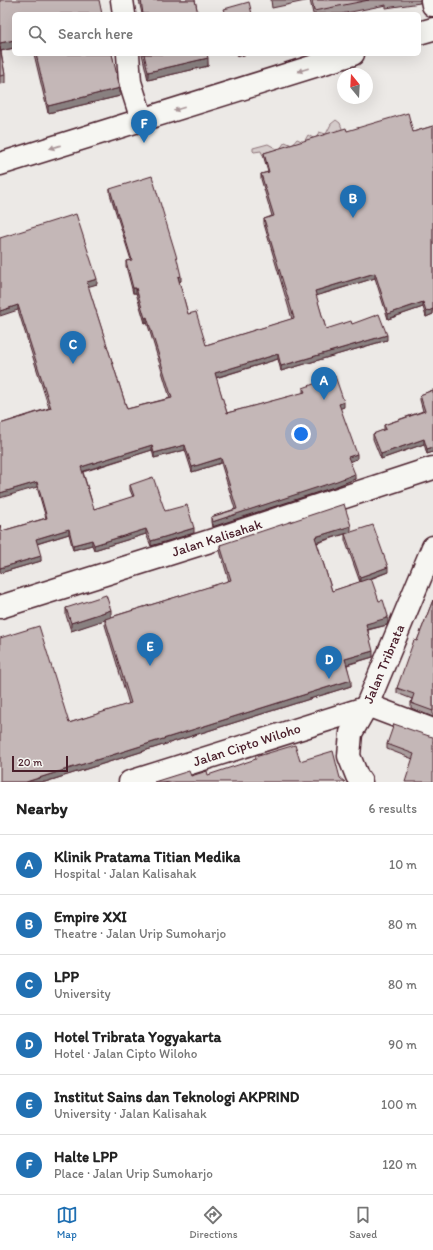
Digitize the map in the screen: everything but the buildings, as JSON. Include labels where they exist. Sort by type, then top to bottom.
[{"type":"street","points":[[122,0],[124,12]]},
{"type":"street","points":[[432,0],[433,5]]},
{"type":"street","points":[[421,33],[433,29]]},
{"type":"street","points":[[128,56],[130,82],[142,120]]},
{"type":"street","points":[[0,164],[347,56]]},
{"type":"street","name":"Jalan Kalisahak","points":[[0,607],[210,541],[433,468]]},
{"type":"street","name":"Jalan Tribrata","points":[[361,782],[349,756],[351,733],[366,707],[433,547]]},
{"type":"street","points":[[366,707],[433,730]]},
{"type":"street","name":"Jalan Cipto Wiloho","points":[[130,782],[366,707]]},
{"type":"shaded area","points":[[336,120],[340,123],[344,134],[264,158],[261,151],[253,151],[253,148],[268,144],[279,150],[285,142],[292,145],[297,139],[304,142],[308,135],[315,139],[319,132],[326,134],[331,124]]},
{"type":"place","name":"Halte LPP","points":[[144,143]]},
{"type":"place","name":"Empire XXI","points":[[353,218]]},
{"type":"place","name":"LPP","points":[[73,364]]},
{"type":"place","name":"Klinik Pratama Titian Medika","points":[[324,400]]},
{"type":"place","name":"Institut Sains dan Teknologi AKPRIND","points":[[150,666]]},
{"type":"place","name":"Hotel Tribrata Yogyakarta","points":[[329,679]]}]
